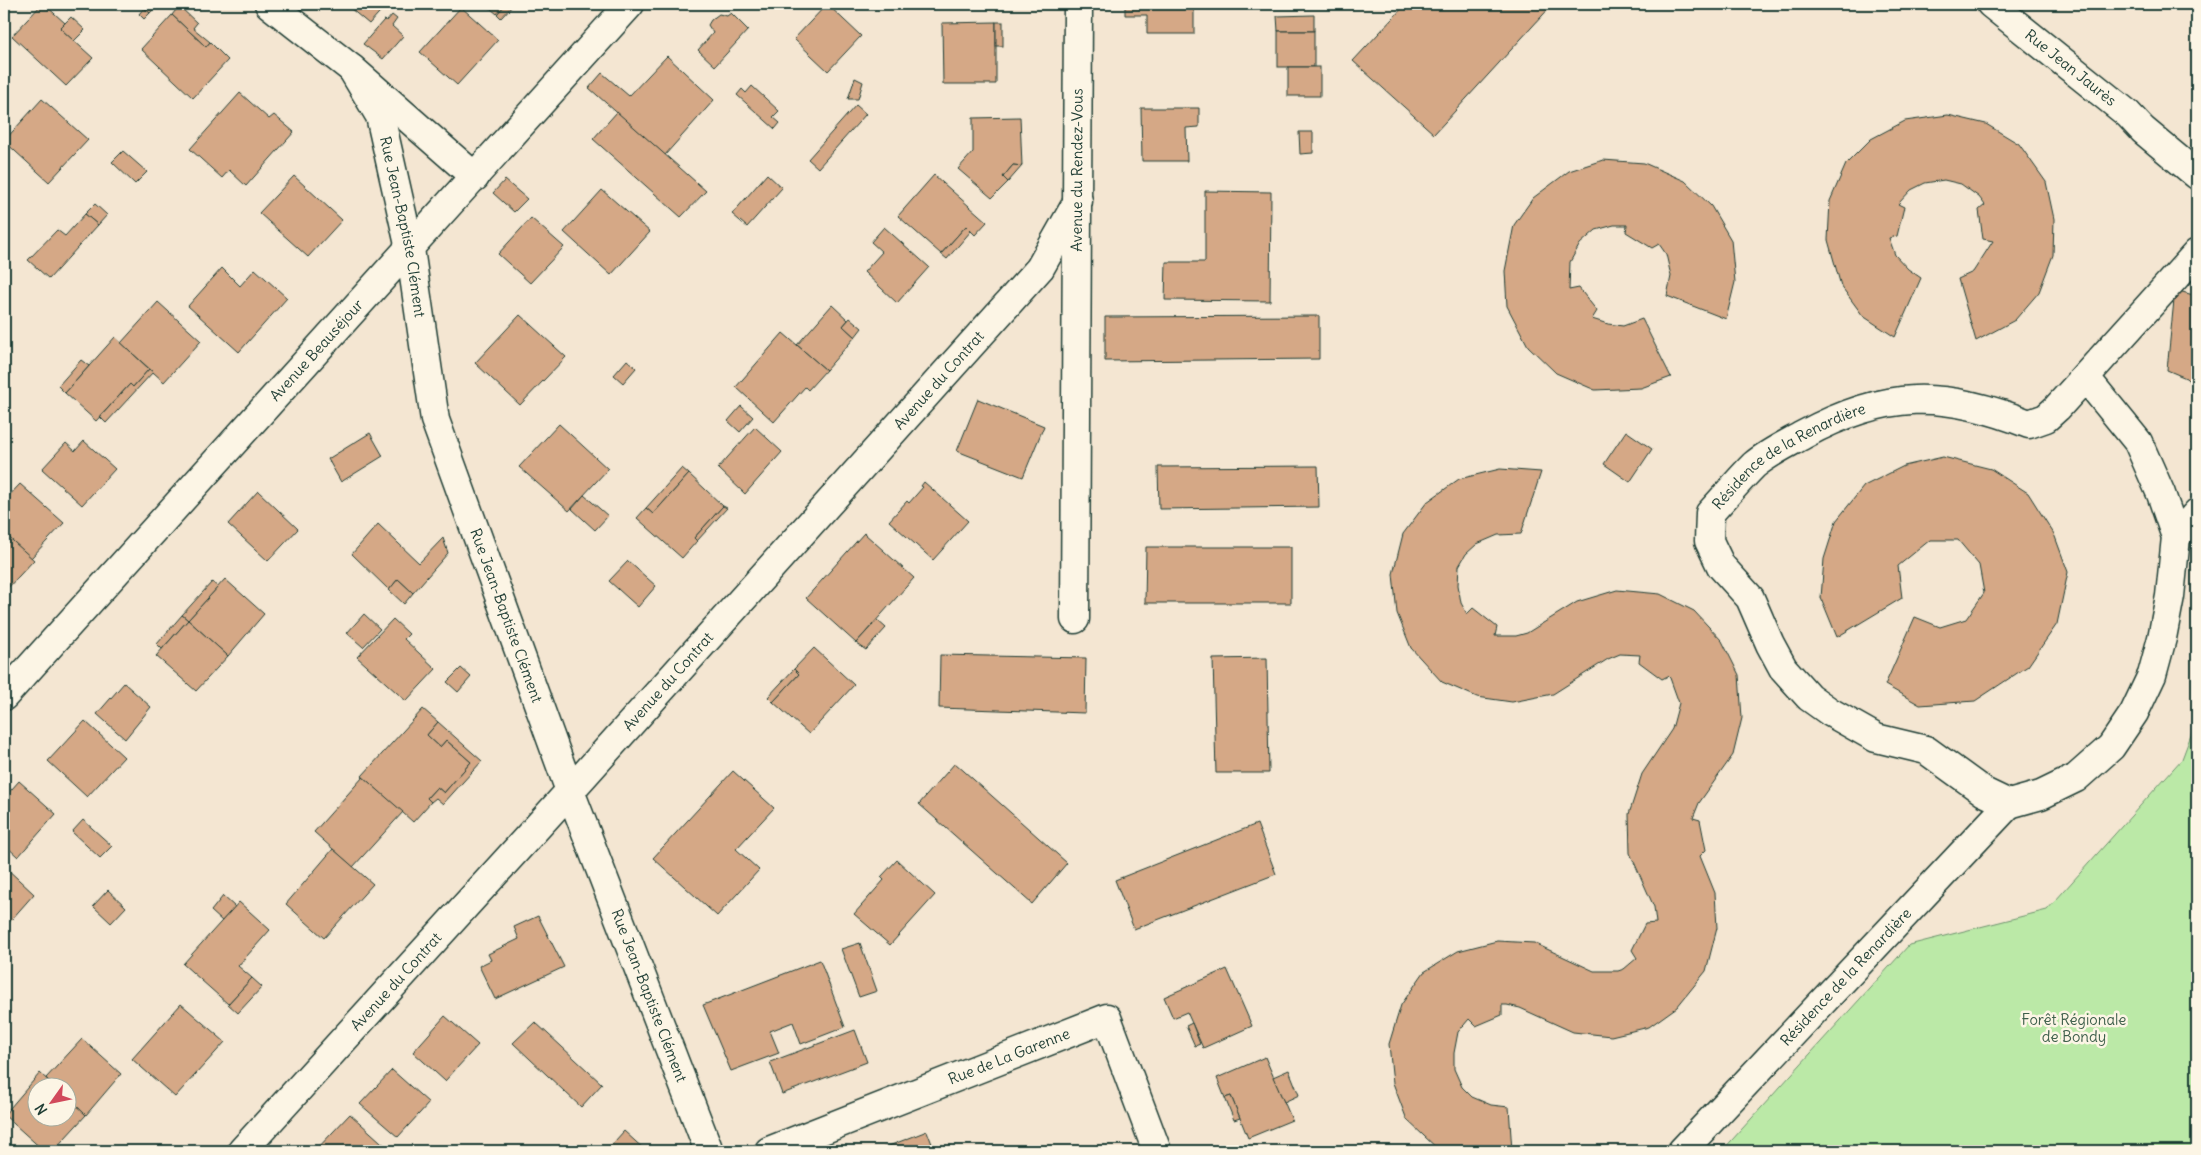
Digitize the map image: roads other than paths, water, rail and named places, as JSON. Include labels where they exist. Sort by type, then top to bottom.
[{"type":"street","name":"Rue Jean-Baptiste Clément","points":[[269,4],[352,69],[474,177]]},
{"type":"street","name":"Avenue Beauséjour","points":[[4,696],[630,4]]},
{"type":"street","name":"Avenue du Rendez-Vous","points":[[1075,619],[1078,4]]},
{"type":"street","name":"Rue Jean Jaurès","points":[[1990,4],[2128,114],[2143,130],[2197,174]]},
{"type":"street","name":"Rue Jean-Baptiste Clément","points":[[352,69],[380,116],[410,248],[435,420],[570,791],[709,1151]]},
{"type":"street","name":"Rue Jean Jaurès","points":[[2128,114],[2197,148]]},
{"type":"street","name":"Avenue du Contrat","points":[[242,1151],[570,791],[1040,268],[1078,201]]},
{"type":"street","name":"Résidence de la Renardière","points":[[1682,1151],[2009,804],[1984,792],[1926,750],[1876,738],[1830,712],[1809,697],[1783,668],[1770,644],[1750,598],[1721,566],[1709,541],[1710,513],[1755,464],[1825,423],[1864,408],[1917,398],[1963,403],[2006,415],[2029,424],[2046,418],[2086,378],[2197,253]]},
{"type":"street","points":[[2009,804],[2041,795],[2076,778],[2111,746],[2134,713],[2152,675],[2162,638],[2170,596],[2176,537],[2161,494],[2138,442],[2086,378]]},
{"type":"street","points":[[2176,537],[2197,513]]},
{"type":"street","name":"Rue de La Garenne","points":[[773,1150],[1106,1018],[1157,1151]]},
{"type":"park label","name":"Forêt Régionale de Bondy","points":[[2074,1028]]}]
